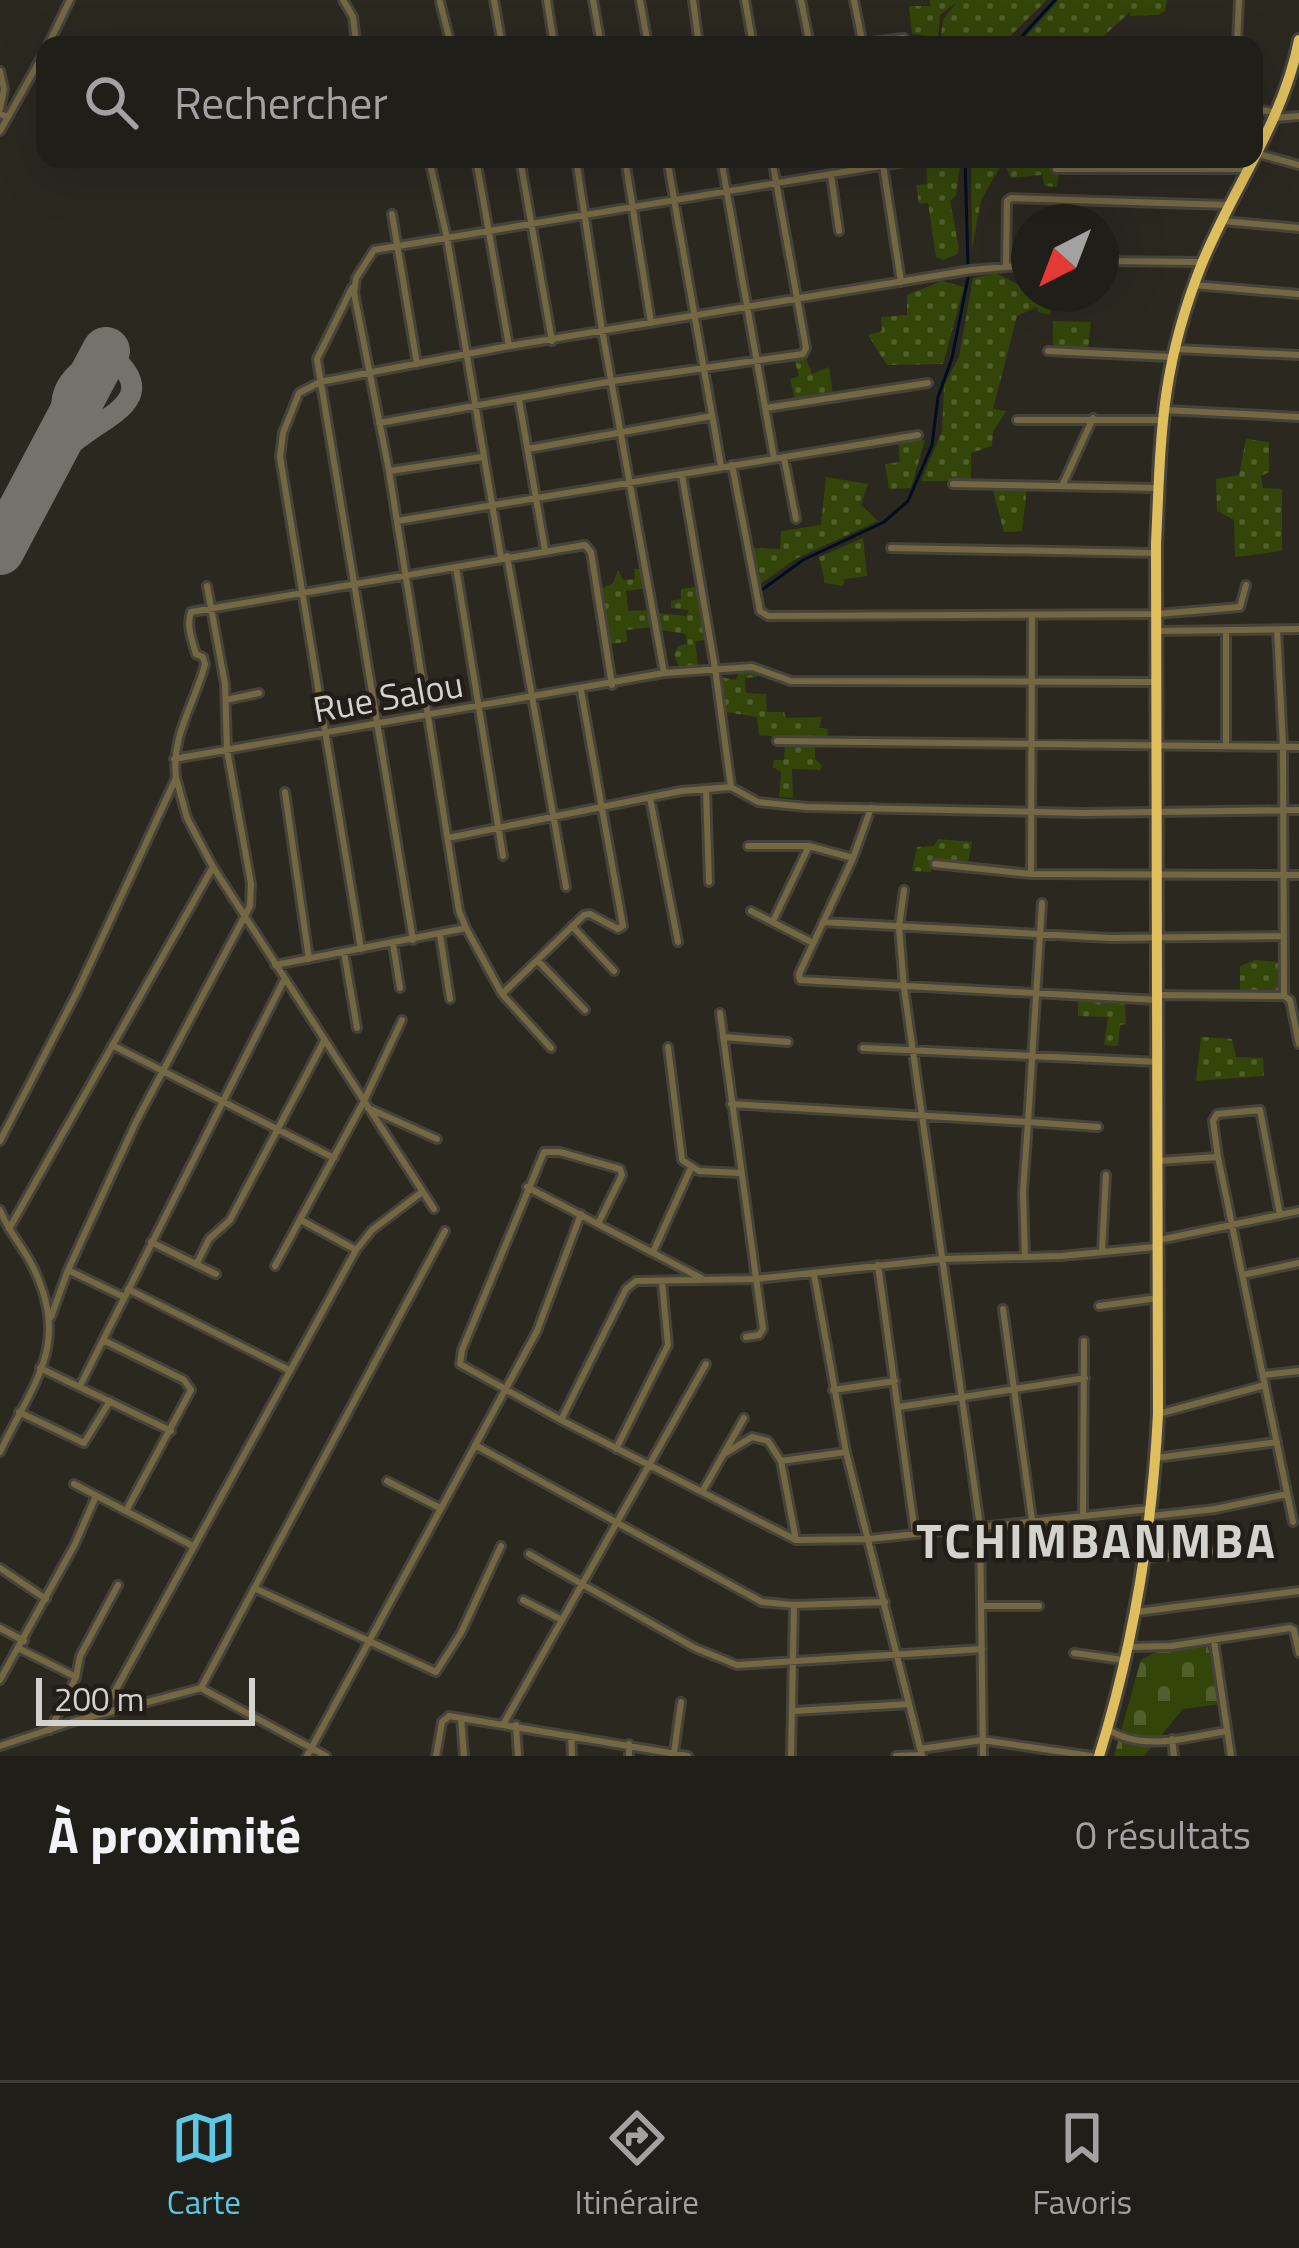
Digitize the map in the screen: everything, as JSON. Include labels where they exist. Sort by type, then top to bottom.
[{"type":"highway","points":[[1263,145],[1298,47]]},
{"type":"highway","points":[[1095,1756],[1107,1729],[1137,1612],[1156,1459],[1156,553],[1161,415],[1172,353],[1194,285],[1251,169]]},
{"type":"street","points":[[53,36],[70,0]]},
{"type":"street","points":[[343,0],[353,17],[355,36]]},
{"type":"street","points":[[494,0],[500,36]]},
{"type":"street","points":[[548,0],[553,36]]},
{"type":"street","points":[[593,0],[599,36]]},
{"type":"street","points":[[640,0],[646,36]]},
{"type":"street","points":[[693,0],[698,36]]},
{"type":"street","points":[[745,0],[751,36]]},
{"type":"street","points":[[801,0],[808,36]]},
{"type":"street","points":[[854,0],[861,36]]},
{"type":"street","points":[[1237,36],[1239,0]]},
{"type":"street","points":[[440,2],[449,36]]},
{"type":"street","points":[[3,113],[36,64]]},
{"type":"street","points":[[0,71],[4,89],[0,131]]},
{"type":"street","points":[[1263,111],[1299,116]]},
{"type":"street","points":[[1263,155],[1299,165]]},
{"type":"street","points":[[431,168],[447,238],[489,506],[504,557],[566,887]]},
{"type":"street","points":[[478,168],[509,346]]},
{"type":"street","points":[[522,168],[552,341]]},
{"type":"street","points":[[577,168],[664,673]]},
{"type":"street","points":[[626,168],[651,323]]},
{"type":"street","points":[[669,168],[721,466]]},
{"type":"street","points":[[723,168],[774,458]]},
{"type":"street","points":[[379,423],[806,352],[773,168]]},
{"type":"street","points":[[413,940],[317,359],[356,278],[374,250],[856,168]]},
{"type":"street","points":[[883,168],[901,282]]},
{"type":"street","points":[[1056,170],[1251,169]]},
{"type":"street","points":[[831,174],[839,231]]},
{"type":"street","points":[[1006,266],[1007,201],[1011,198],[1231,205]]},
{"type":"street","points":[[392,214],[417,364]]},
{"type":"street","points":[[1222,221],[1299,228]]},
{"type":"street","points":[[1119,261],[1203,262]]},
{"type":"street","points":[[361,949],[280,458],[299,393],[320,382],[509,346],[1011,266]]},
{"type":"street","points":[[356,278],[459,911],[502,994],[551,1048]]},
{"type":"street","points":[[1194,285],[1299,294]]},
{"type":"street","points":[[1048,351],[1299,355]]},
{"type":"street","points":[[766,408],[928,383]]},
{"type":"street","points":[[519,399],[545,550]]},
{"type":"street","points":[[1017,420],[1161,415],[1299,418]]},
{"type":"street","points":[[528,449],[712,416]]},
{"type":"street","points":[[1062,486],[1093,418]]},
{"type":"street","points":[[397,521],[918,435]]},
{"type":"street","points":[[784,456],[796,519]]},
{"type":"street","points":[[389,471],[482,457]]},
{"type":"street","points":[[732,465],[764,614],[1157,614],[1240,607],[1246,585]]},
{"type":"street","points":[[682,475],[731,787]]},
{"type":"street","points":[[953,484],[1157,488]]},
{"type":"street","points":[[434,1209],[245,919],[187,818],[174,759],[183,715],[206,664],[196,654],[190,611],[580,545],[590,549],[611,685]]},
{"type":"street","points":[[891,548],[1156,553]]},
{"type":"street","points":[[456,567],[503,856]]},
{"type":"street","points":[[0,1451],[51,1339],[51,1317],[68,1270],[162,1070],[245,919],[251,884],[227,750],[226,700],[207,586]]},
{"type":"street","points":[[1031,874],[1032,616]]},
{"type":"street","points":[[1157,631],[1299,629]]},
{"type":"street","points":[[1277,630],[1283,746],[1284,996]]},
{"type":"street","points":[[1226,631],[1226,746]]},
{"type":"street","name":"Rue Salou","points":[[174,759],[715,668],[752,667],[791,680],[1157,682]]},
{"type":"street","points":[[502,994],[587,913],[614,928],[623,926],[580,691]]},
{"type":"street","points":[[226,700],[259,693]]},
{"type":"street","points":[[777,741],[1299,747]]},
{"type":"street","points":[[0,1141],[77,992],[176,778]]},
{"type":"street","points":[[448,838],[731,787],[772,805],[1158,812],[1299,809]]},
{"type":"street","points":[[706,789],[710,882]]},
{"type":"street","points":[[285,792],[309,958]]},
{"type":"street","points":[[650,798],[678,942]]},
{"type":"street","points":[[871,808],[854,858],[799,974],[802,982],[1035,995],[1284,996],[1290,1000],[1299,1045]]},
{"type":"street","points":[[748,846],[808,846],[854,858]]},
{"type":"street","points":[[773,921],[808,846]]},
{"type":"street","points":[[935,864],[1031,874],[1299,874]]},
{"type":"street","points":[[9,1229],[213,867]]},
{"type":"street","points":[[904,890],[899,927],[911,1049],[980,1526],[983,1756]]},
{"type":"street","points":[[1025,1257],[1023,1192],[1042,903]]},
{"type":"street","points":[[751,910],[813,943]]},
{"type":"street","points":[[824,922],[1038,934],[1284,936]]},
{"type":"street","points":[[572,926],[614,971]]},
{"type":"street","points":[[275,965],[466,928]]},
{"type":"street","points":[[440,935],[450,999]]},
{"type":"street","points":[[393,944],[400,988]]},
{"type":"street","points":[[344,952],[357,1028]]},
{"type":"street","points":[[538,961],[585,1010]]},
{"type":"street","points":[[81,1384],[284,980]]},
{"type":"street","points":[[720,1013],[763,1329],[759,1335],[746,1337]]},
{"type":"street","points":[[275,1266],[364,1105],[402,1020]]},
{"type":"street","points":[[723,1037],[788,1042]]},
{"type":"street","points":[[197,1263],[209,1239],[230,1220],[324,1041]]},
{"type":"street","points":[[112,1045],[334,1157]]},
{"type":"street","points":[[668,1047],[680,1155],[692,1168],[740,1173]]},
{"type":"street","points":[[862,1048],[1159,1062]]},
{"type":"street","points":[[731,1104],[1098,1126]]},
{"type":"street","points":[[364,1105],[437,1139]]},
{"type":"street","points":[[1280,1215],[1260,1110],[1214,1117],[1218,1157],[1293,1522]]},
{"type":"street","points":[[599,1222],[622,1174],[616,1167],[549,1151],[541,1155],[459,1358],[465,1368],[796,1540],[868,1539],[1083,1514],[1215,1509],[1287,1494]]},
{"type":"street","points":[[1158,1161],[1218,1157]]},
{"type":"street","points":[[653,1252],[692,1168]]},
{"type":"street","points":[[1102,1251],[1106,1175]]},
{"type":"street","points":[[527,1186],[704,1280]]},
{"type":"street","points":[[103,1713],[356,1250],[371,1230],[422,1192]]},
{"type":"street","points":[[0,1210],[30,1261],[51,1317]]},
{"type":"street","points":[[560,1420],[628,1285],[756,1280],[942,1259],[1102,1251],[1299,1210]]},
{"type":"street","points":[[309,1752],[547,1311],[581,1214]]},
{"type":"street","points":[[300,1220],[356,1250]]},
{"type":"street","points":[[201,1688],[445,1231]]},
{"type":"street","points":[[151,1242],[216,1274]]},
{"type":"street","points":[[1243,1275],[1299,1263]]},
{"type":"street","points":[[878,1265],[915,1534]]},
{"type":"street","points":[[68,1270],[289,1370]]},
{"type":"street","points":[[814,1274],[846,1452],[921,1753]]},
{"type":"street","points":[[616,1449],[666,1353],[662,1282]]},
{"type":"street","points":[[1099,1306],[1158,1298]]},
{"type":"street","points":[[1004,1309],[1032,1520]]},
{"type":"street","points":[[103,1340],[190,1385],[190,1394],[126,1511]]},
{"type":"street","points":[[1083,1514],[1084,1341]]},
{"type":"street","points":[[505,1724],[706,1364]]},
{"type":"street","points":[[40,1368],[171,1431]]},
{"type":"street","points":[[1263,1375],[1299,1371]]},
{"type":"street","points":[[899,1407],[1085,1378]]},
{"type":"street","points":[[833,1390],[895,1381]]},
{"type":"street","points":[[1158,1414],[1265,1385]]},
{"type":"street","points":[[19,1412],[84,1443],[110,1400]]},
{"type":"street","points":[[702,1492],[744,1418]]},
{"type":"street","points":[[724,1454],[758,1435],[769,1441],[781,1461],[796,1540]]},
{"type":"street","points":[[1156,1459],[1278,1442]]},
{"type":"street","points":[[475,1444],[762,1602],[885,1602]]},
{"type":"street","points":[[781,1461],[846,1452]]},
{"type":"street","points":[[387,1481],[440,1508]]},
{"type":"street","points":[[74,1484],[193,1546]]},
{"type":"street","points":[[0,1680],[96,1496]]},
{"type":"street","points":[[254,1588],[431,1672],[439,1671],[501,1546]]},
{"type":"street","points":[[1146,1558],[1235,1549]]},
{"type":"street","points":[[529,1554],[695,1648],[737,1665],[982,1649]]},
{"type":"street","points":[[0,1568],[46,1599]]},
{"type":"street","points":[[50,1730],[76,1677],[80,1656],[118,1585]]},
{"type":"street","points":[[1137,1612],[1299,1591]]},
{"type":"street","points":[[523,1600],[562,1620]]},
{"type":"street","points":[[791,1756],[794,1605]]},
{"type":"street","points":[[983,1606],[1039,1606]]},
{"type":"street","points":[[0,1628],[76,1677]]},
{"type":"street","points":[[1074,1653],[1128,1653],[1290,1628],[1299,1653]]},
{"type":"street","points":[[1214,1641],[1231,1756]]},
{"type":"street","points":[[0,1746],[201,1688],[309,1752],[326,1756]]},
{"type":"street","points":[[674,1753],[681,1702]]},
{"type":"street","points":[[794,1711],[909,1704]]},
{"type":"street","points":[[460,1717],[464,1756]]},
{"type":"street","points":[[436,1756],[444,1718],[460,1717],[688,1756]]},
{"type":"street","points":[[516,1725],[518,1756]]},
{"type":"street","points":[[1107,1729],[1129,1742],[1227,1731]]},
{"type":"street","points":[[571,1734],[572,1756]]},
{"type":"street","points":[[1172,1739],[1174,1756]]},
{"type":"street","points":[[896,1756],[982,1740],[1095,1756]]},
{"type":"street","points":[[628,1744],[629,1756]]},
{"type":"green space","points":[[930,0],[1047,0],[1010,36],[941,36],[943,20],[956,3],[940,15],[938,36],[912,34],[909,6],[930,6]]},
{"type":"green space","points":[[1059,0],[1167,0],[1165,11],[1158,15],[1130,16],[1130,12],[1104,36],[1026,36]]},
{"type":"green space","points":[[926,168],[960,168],[956,196],[950,201],[959,248],[943,260],[936,257],[928,203],[919,204],[916,185],[927,184]]},
{"type":"green space","points":[[971,168],[1000,168],[981,200],[972,250]]},
{"type":"green space","points":[[1006,168],[1055,168],[1059,172],[1057,187],[1044,186],[1042,175],[1011,178]]},
{"type":"green space","points":[[996,273],[1011,281],[1011,312],[1026,312],[1017,316],[993,409],[1006,411],[993,432],[992,446],[971,453],[971,481],[921,481],[942,431],[944,385],[959,357],[973,278]]},
{"type":"green space","points":[[942,281],[964,287],[943,364],[887,365],[868,335],[882,331],[881,317],[907,315],[907,295]]},
{"type":"green space","points":[[1053,321],[1091,322],[1088,350],[1053,349]]},
{"type":"green space","points":[[805,356],[812,374],[829,367],[833,395],[795,399],[790,379],[799,376],[794,359]]},
{"type":"green space","points":[[1246,439],[1269,442],[1269,472],[1261,476],[1263,488],[1282,489],[1282,551],[1235,557],[1234,520],[1217,511],[1216,479],[1239,475]]},
{"type":"green space","points":[[898,440],[925,440],[911,488],[889,489],[885,464],[900,462]]},
{"type":"green space","points":[[826,477],[868,484],[861,505],[878,521],[797,558],[760,584],[752,548],[780,549],[781,531],[821,525]]},
{"type":"green space","points":[[992,487],[1027,488],[1022,531],[1004,532]]},
{"type":"green space","points":[[863,538],[867,576],[844,579],[843,586],[825,583],[819,557]]},
{"type":"green space","points":[[634,569],[646,569],[649,588],[626,591],[628,611],[651,610],[652,627],[626,630],[627,642],[608,644],[598,590],[613,583],[618,571],[623,580],[635,579]]},
{"type":"green space","points":[[700,586],[709,640],[695,641],[698,665],[679,667],[674,655],[678,646],[687,644],[686,634],[661,630],[658,613],[686,616],[689,610],[671,608],[671,601],[681,599],[681,589]]},
{"type":"green space","points":[[740,669],[757,671],[757,677],[745,678],[746,693],[766,694],[767,712],[784,712],[786,718],[822,717],[819,728],[828,729],[827,742],[759,735],[757,717],[726,712],[720,677],[736,680]]},
{"type":"green space","points":[[785,743],[815,744],[815,759],[822,766],[820,770],[792,769],[793,798],[779,797],[781,772],[773,767],[774,760],[784,760]]},
{"type":"green space","points":[[938,839],[972,842],[968,863],[935,861],[931,872],[912,871],[917,847],[934,846]]},
{"type":"green space","points":[[1256,960],[1279,962],[1280,993],[1240,991],[1240,966]]},
{"type":"green space","points":[[1078,998],[1125,1002],[1126,1024],[1120,1025],[1118,1046],[1104,1045],[1108,1017],[1078,1016]]},
{"type":"green space","points":[[1201,1037],[1232,1039],[1236,1057],[1263,1058],[1264,1076],[1196,1081]]},
{"type":"green space","points":[[1208,1647],[1221,1704],[1183,1709],[1144,1756],[1114,1756],[1141,1660],[1158,1651]]},
{"type":"waterway","points":[[1022,36],[1055,0]]},
{"type":"waterway","points":[[965,168],[968,266]]},
{"type":"waterway","points":[[763,589],[803,560],[884,522],[908,501],[932,445],[938,397],[952,358],[968,278]]},
{"type":"taxiway","points":[[48,461],[130,397],[126,371],[106,351],[77,374],[65,391],[62,413],[66,426]]},
{"type":"runway","points":[[0,551],[106,351]]},
{"type":"district","name":"TCHIMBANMBA","points":[[1097,1540]]}]
